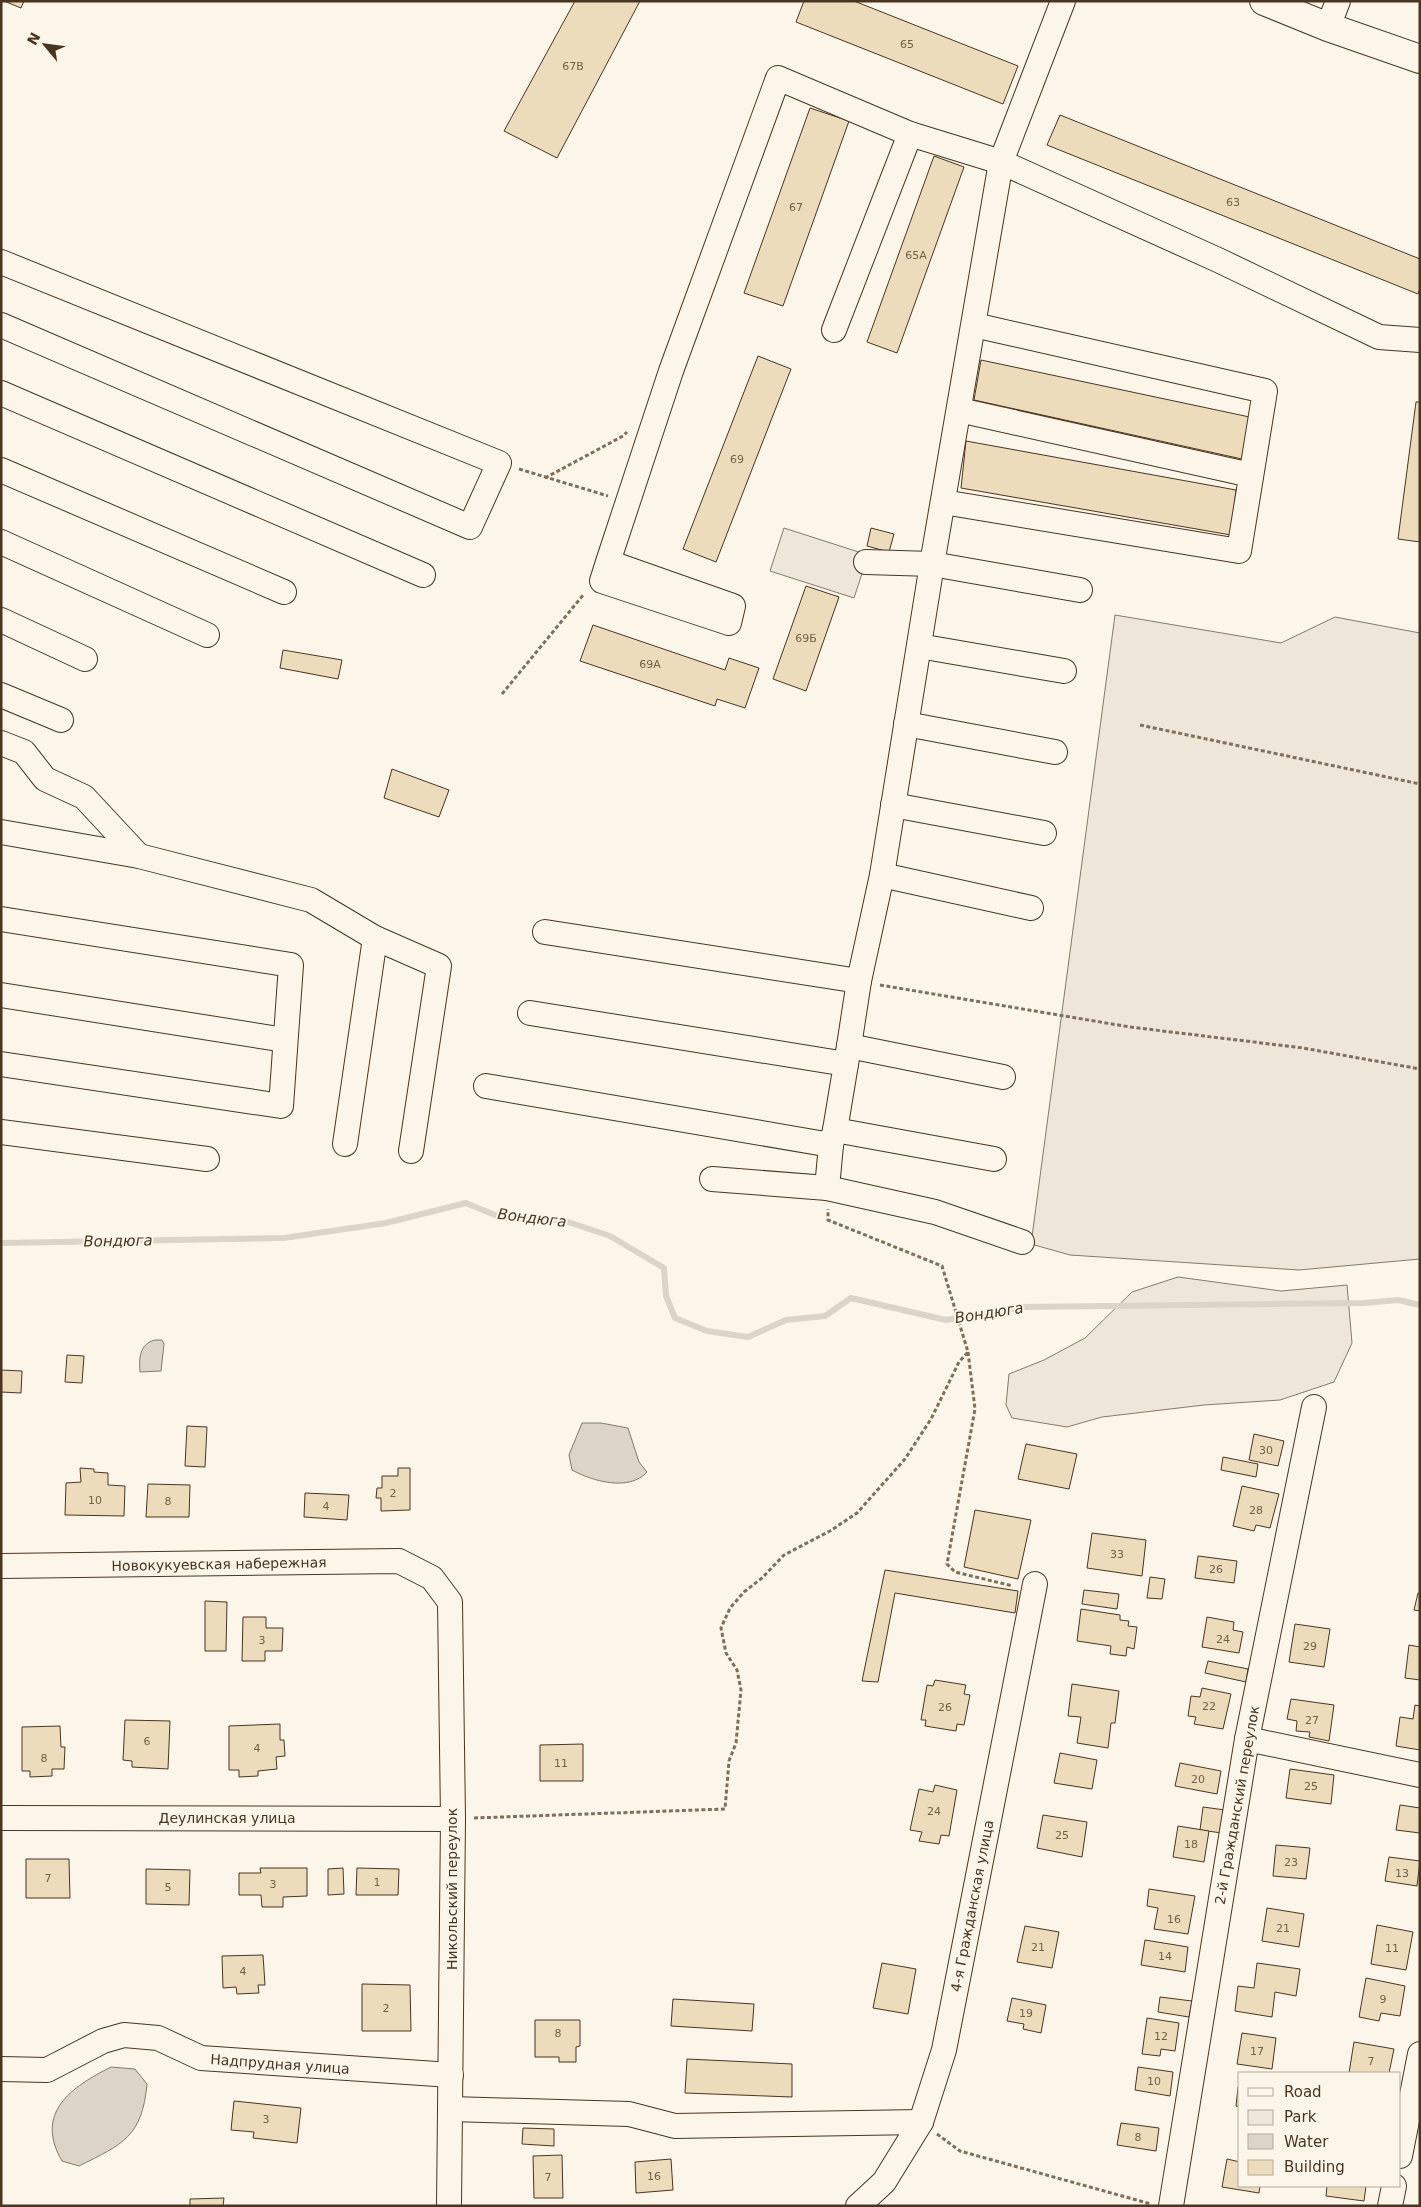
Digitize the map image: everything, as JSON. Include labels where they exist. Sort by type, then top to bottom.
[{"type":"main road","points":[[1264,1],[1328,28],[1420,59]]},
{"type":"street","points":[[827,1188],[833,1138],[859,981],[882,875],[932,564],[1001,162],[1063,1]]},
{"type":"street","points":[[1328,28],[1338,1]]},
{"type":"street","points":[[605,572],[671,371],[778,78],[910,134],[1001,162],[1218,260],[1379,336],[1420,340]]},
{"type":"street","points":[[834,330],[910,134]]},
{"type":"street","points":[[1,262],[499,462],[470,527],[1,324]]},
{"type":"street","points":[[943,502],[1239,551],[1265,391],[974,325]]},
{"type":"street","points":[[1,394],[423,575]]},
{"type":"street","points":[[959,410],[1252,475]]},
{"type":"street","points":[[1,470],[284,592]]},
{"type":"street","points":[[1,542],[207,635]]},
{"type":"street","points":[[866,562],[932,564],[1080,590]]},
{"type":"street","points":[[1,620],[85,659]]},
{"type":"street","points":[[919,646],[1064,672]]},
{"type":"street","points":[[1,695],[61,720]]},
{"type":"street","points":[[906,724],[1055,752]]},
{"type":"street","points":[[1,743],[24,752],[45,779],[84,797],[139,856]]},
{"type":"street","points":[[893,805],[1044,833]]},
{"type":"street","points":[[1,832],[139,856],[311,900],[375,938],[439,966],[411,1151]]},
{"type":"street","points":[[882,875],[1031,908]]},
{"type":"street","points":[[1,919],[291,965],[281,1106],[1,1064]]},
{"type":"street","points":[[545,932],[859,981]]},
{"type":"street","points":[[345,1144],[375,938]]},
{"type":"street","points":[[1,995],[285,1040]]},
{"type":"street","points":[[530,1013],[1004,1077]]},
{"type":"street","points":[[486,1086],[833,1138],[994,1159]]},
{"type":"street","points":[[1,1132],[207,1159]]},
{"type":"street","points":[[712,1179],[827,1188],[935,1212],[1022,1242]]},
{"type":"street","name":"2-й Гражданский переулок","points":[[1171,2206],[1247,1739],[1314,1407]]},
{"type":"street","name":"Новокукуевская набережная","points":[[1,1566],[399,1561],[432,1578]]},
{"type":"street","name":"Никольский переулок","points":[[432,1578],[450,1602],[453,1819],[449,2206]]},
{"type":"street","name":"4-я Гражданская улица","points":[[858,2206],[884,2182],[921,2122],[944,2050],[1034,1587]]},
{"type":"street","points":[[1247,1739],[1420,1775]]},
{"type":"street","name":"Деулинская улица","points":[[1,1818],[453,1819]]},
{"type":"street","name":"Надпрудная улица","points":[[1,2069],[48,2070],[103,2041],[124,2034],[158,2038],[201,2058],[451,2076]]},
{"type":"street","points":[[1401,2151],[1420,2054]]},
{"type":"street","points":[[451,2109],[629,2114],[675,2126],[921,2122]]},
{"type":"street","points":[[1390,2206],[1394,2187]]},
{"type":"path","points":[[545,478],[623,436],[629,429]]},
{"type":"path","points":[[499,462],[545,478],[628,502]]},
{"type":"path","points":[[502,694],[590,587],[605,572]]},
{"type":"path","points":[[1140,725],[1420,784]]},
{"type":"path","points":[[859,981],[1130,1027],[1303,1048],[1420,1069]]},
{"type":"path","points":[[827,1188],[828,1220],[942,1266],[968,1352],[975,1409],[946,1564],[955,1572],[1034,1587]]},
{"type":"path","points":[[453,1819],[725,1809],[729,1762],[736,1743],[742,1690],[736,1670],[726,1653],[721,1628],[730,1608],[744,1592],[762,1578],[784,1555],[830,1531],[857,1513],[905,1459],[930,1419],[959,1362],[968,1352]]},
{"type":"path","points":[[921,2122],[960,2151],[1159,2206]]},
{"type":"green space","points":[[1115,615],[1281,643],[1335,617],[1420,633],[1420,1259],[1299,1270],[1070,1255],[1031,1244]]},
{"type":"green space","points":[[1178,1277],[1281,1291],[1347,1285],[1352,1343],[1334,1382],[1280,1400],[1204,1405],[1102,1417],[1067,1427],[1012,1418],[1006,1405],[1009,1374],[1044,1360],[1085,1338],[1132,1292]]},
{"type":"shaded area","points":[[784,528],[868,555],[854,598],[770,571]]},
{"type":"water","points":[[155,1340],[162,1340],[164,1344],[161,1371],[140,1372],[140,1357],[143,1348]]},
{"type":"water","points":[[582,1423],[601,1423],[628,1428],[639,1462],[647,1472],[630,1482],[610,1483],[590,1478],[572,1470],[569,1455]]},
{"type":"water","points":[[111,2067],[135,2069],[147,2084],[144,2102],[135,2127],[128,2137],[119,2144],[79,2166],[62,2161],[54,2144],[52,2129],[55,2115],[61,2104],[71,2093],[83,2083]]},
{"type":"building","points":[[4,1],[24,1],[21,8]]},
{"type":"building","points":[[575,1],[640,1],[557,158],[504,131]]},
{"type":"building","points":[[804,1],[854,1],[1018,66],[1003,104],[796,22]]},
{"type":"building","points":[[810,108],[849,121],[783,306],[744,293]]},
{"type":"building","points":[[1060,115],[1420,259],[1420,288],[1418,294],[1047,145]]},
{"type":"building","points":[[934,156],[964,167],[897,353],[867,342]]},
{"type":"building","points":[[758,356],[791,369],[716,562],[683,549]]},
{"type":"building","points":[[981,360],[1259,419],[1251,461],[974,400]]},
{"type":"building","points":[[1416,402],[1420,402],[1420,542],[1398,539]]},
{"type":"building","points":[[966,441],[1236,490],[1231,535],[961,488]]},
{"type":"building","points":[[871,528],[894,534],[889,552],[867,546]]},
{"type":"building","points":[[806,586],[839,597],[806,691],[773,679]]},
{"type":"building","points":[[593,625],[725,670],[729,658],[759,668],[745,708],[717,699],[715,706],[580,661]]},
{"type":"building","points":[[283,650],[342,660],[338,679],[280,668]]},
{"type":"building","points":[[392,769],[449,790],[439,817],[384,798]]},
{"type":"building","points":[[67,1355],[84,1356],[82,1383],[65,1382]]},
{"type":"building","points":[[1,1370],[22,1371],[21,1393],[1,1392]]},
{"type":"building","points":[[187,1426],[207,1427],[205,1467],[185,1466]]},
{"type":"building","points":[[1254,1434],[1284,1441],[1278,1466],[1249,1460]]},
{"type":"building","points":[[1026,1444],[1077,1454],[1069,1489],[1018,1479]]},
{"type":"building","points":[[1223,1457],[1258,1464],[1256,1477],[1221,1470]]},
{"type":"building","points":[[80,1468],[108,1473],[108,1485],[125,1486],[124,1516],[65,1515],[66,1483],[81,1482]]},
{"type":"building","points":[[398,1468],[410,1468],[410,1510],[381,1511],[381,1498],[376,1498],[377,1488],[382,1488],[382,1476],[398,1476]]},
{"type":"building","points":[[148,1484],[190,1485],[189,1517],[146,1517]]},
{"type":"building","points":[[1242,1486],[1279,1494],[1270,1528],[1256,1525],[1254,1531],[1233,1526]]},
{"type":"building","points":[[305,1493],[349,1495],[347,1520],[304,1517]]},
{"type":"building","points":[[975,1510],[1031,1520],[1018,1579],[964,1567]]},
{"type":"building","points":[[1092,1533],[1146,1540],[1142,1576],[1087,1568]]},
{"type":"building","points":[[1198,1556],[1237,1561],[1234,1583],[1195,1578]]},
{"type":"building","points":[[885,1570],[1018,1591],[1015,1613],[895,1593],[878,1682],[862,1681]]},
{"type":"building","points":[[1150,1577],[1165,1579],[1162,1599],[1147,1598]]},
{"type":"building","points":[[1084,1590],[1119,1594],[1117,1609],[1082,1604]]},
{"type":"building","points":[[1418,1593],[1420,1593],[1420,1611],[1414,1610]]},
{"type":"building","points":[[205,1601],[227,1602],[226,1651],[205,1651]]},
{"type":"building","points":[[1081,1609],[1120,1615],[1120,1620],[1129,1621],[1128,1626],[1137,1627],[1134,1649],[1127,1647],[1126,1656],[1110,1654],[1111,1646],[1077,1641]]},
{"type":"building","points":[[243,1617],[266,1617],[266,1628],[283,1628],[282,1651],[265,1651],[265,1661],[242,1661]]},
{"type":"building","points":[[1207,1617],[1234,1622],[1233,1630],[1243,1632],[1239,1653],[1202,1647]]},
{"type":"building","points":[[1295,1624],[1330,1629],[1324,1667],[1289,1662]]},
{"type":"building","points":[[1409,1645],[1420,1647],[1420,1680],[1405,1678]]},
{"type":"building","points":[[1208,1661],[1248,1669],[1246,1682],[1205,1673]]},
{"type":"building","points":[[935,1680],[966,1685],[964,1694],[970,1695],[964,1725],[957,1724],[956,1731],[925,1726],[926,1720],[921,1720],[927,1685],[933,1686]]},
{"type":"building","points":[[1072,1684],[1119,1691],[1115,1723],[1111,1723],[1108,1748],[1077,1743],[1081,1717],[1068,1716]]},
{"type":"building","points":[[1202,1688],[1231,1694],[1223,1729],[1194,1724],[1196,1717],[1188,1716],[1191,1696],[1200,1697]]},
{"type":"building","points":[[1291,1699],[1334,1705],[1329,1741],[1309,1737],[1310,1732],[1296,1731],[1297,1721],[1287,1719]]},
{"type":"building","points":[[1415,1705],[1420,1706],[1420,1750],[1396,1746],[1400,1717],[1413,1719]]},
{"type":"building","points":[[125,1720],[170,1721],[168,1769],[132,1767],[132,1761],[123,1760]]},
{"type":"building","points":[[280,1724],[280,1740],[284,1740],[285,1756],[276,1757],[277,1769],[258,1771],[258,1776],[239,1777],[239,1770],[229,1770],[229,1726]]},
{"type":"building","points":[[60,1726],[61,1747],[65,1747],[64,1769],[52,1769],[52,1776],[30,1777],[30,1771],[22,1771],[22,1727]]},
{"type":"building","points":[[583,1744],[583,1781],[540,1781],[540,1745]]},
{"type":"building","points":[[1060,1753],[1097,1760],[1092,1789],[1054,1783]]},
{"type":"building","points":[[1180,1763],[1221,1771],[1217,1794],[1175,1786]]},
{"type":"building","points":[[1290,1769],[1334,1775],[1331,1804],[1286,1798]]},
{"type":"building","points":[[935,1785],[957,1790],[949,1836],[941,1835],[939,1844],[919,1841],[922,1832],[910,1830],[919,1789],[933,1792]]},
{"type":"building","points":[[1400,1805],[1420,1808],[1420,1833],[1396,1830]]},
{"type":"building","points":[[1203,1807],[1225,1810],[1222,1833],[1200,1830]]},
{"type":"building","points":[[1043,1815],[1087,1822],[1082,1857],[1037,1848]]},
{"type":"building","points":[[1178,1826],[1209,1831],[1204,1862],[1173,1857]]},
{"type":"building","points":[[1276,1845],[1310,1848],[1306,1879],[1273,1876]]},
{"type":"building","points":[[1389,1857],[1420,1861],[1417,1886],[1385,1881]]},
{"type":"building","points":[[26,1859],[69,1859],[70,1898],[26,1898]]},
{"type":"building","points":[[260,1868],[307,1868],[307,1896],[283,1897],[283,1907],[262,1907],[261,1895],[239,1895],[239,1873],[261,1873]]},
{"type":"building","points":[[343,1868],[344,1894],[328,1895],[328,1869]]},
{"type":"building","points":[[357,1868],[399,1869],[398,1895],[356,1895]]},
{"type":"building","points":[[146,1869],[190,1870],[189,1905],[146,1904]]},
{"type":"building","points":[[1149,1889],[1195,1896],[1188,1934],[1154,1929],[1158,1908],[1147,1906]]},
{"type":"building","points":[[1267,1908],[1304,1914],[1299,1947],[1262,1941]]},
{"type":"building","points":[[1377,1925],[1413,1932],[1406,1970],[1371,1964]]},
{"type":"building","points":[[1025,1926],[1059,1932],[1052,1968],[1017,1962]]},
{"type":"building","points":[[1145,1940],[1188,1947],[1185,1972],[1141,1965]]},
{"type":"building","points":[[263,1955],[265,1985],[258,1985],[259,1993],[237,1994],[236,1987],[223,1988],[222,1956]]},
{"type":"building","points":[[882,1963],[916,1969],[908,2014],[873,2008]]},
{"type":"building","points":[[1257,1963],[1300,1969],[1296,1996],[1275,1992],[1272,2017],[1235,2011],[1238,1986],[1254,1988]]},
{"type":"building","points":[[1366,1978],[1405,1986],[1400,2016],[1381,2013],[1379,2021],[1359,2017]]},
{"type":"building","points":[[362,1984],[410,1985],[411,2031],[362,2031]]},
{"type":"building","points":[[1160,1997],[1192,2001],[1189,2017],[1158,2012]]},
{"type":"building","points":[[1012,1998],[1046,2005],[1041,2033],[1023,2029],[1024,2024],[1007,2021]]},
{"type":"building","points":[[673,1999],[754,2004],[752,2031],[671,2026]]},
{"type":"building","points":[[1147,2018],[1179,2023],[1175,2051],[1161,2049],[1160,2056],[1142,2054]]},
{"type":"building","points":[[535,2020],[580,2020],[580,2046],[576,2047],[576,2062],[559,2062],[559,2057],[535,2057]]},
{"type":"building","points":[[1242,2033],[1276,2038],[1272,2069],[1237,2064]]},
{"type":"building","points":[[1354,2042],[1394,2049],[1389,2072],[1349,2072]]},
{"type":"building","points":[[687,2059],[792,2064],[792,2097],[685,2093]]},
{"type":"building","points":[[1138,2067],[1173,2072],[1170,2096],[1135,2090]]},
{"type":"building","points":[[1238,2087],[1238,2106],[1236,2106]]},
{"type":"building","points":[[234,2101],[301,2108],[297,2143],[253,2138],[254,2132],[231,2130]]},
{"type":"building","points":[[1121,2123],[1159,2128],[1156,2151],[1117,2145]]},
{"type":"building","points":[[523,2128],[554,2129],[554,2146],[522,2144]]},
{"type":"building","points":[[562,2155],[563,2198],[534,2198],[533,2156]]},
{"type":"building","points":[[671,2159],[673,2190],[636,2193],[635,2162]]},
{"type":"building","points":[[1227,2159],[1238,2162],[1238,2187],[1260,2187],[1259,2193],[1222,2187]]},
{"type":"building","points":[[1327,2187],[1366,2187],[1364,2201],[1326,2196]]},
{"type":"building","points":[[224,2198],[223,2206],[190,2206],[190,2199]]},
{"type":"waterway","name":"Вондюга","points":[[1,1243],[284,1238],[386,1223],[466,1203],[502,1218],[562,1220],[610,1236],[664,1268],[666,1296],[675,1318],[707,1331],[748,1337],[786,1320],[825,1316],[851,1298],[946,1320],[1023,1307],[1364,1303],[1398,1300],[1420,1305]]}]
